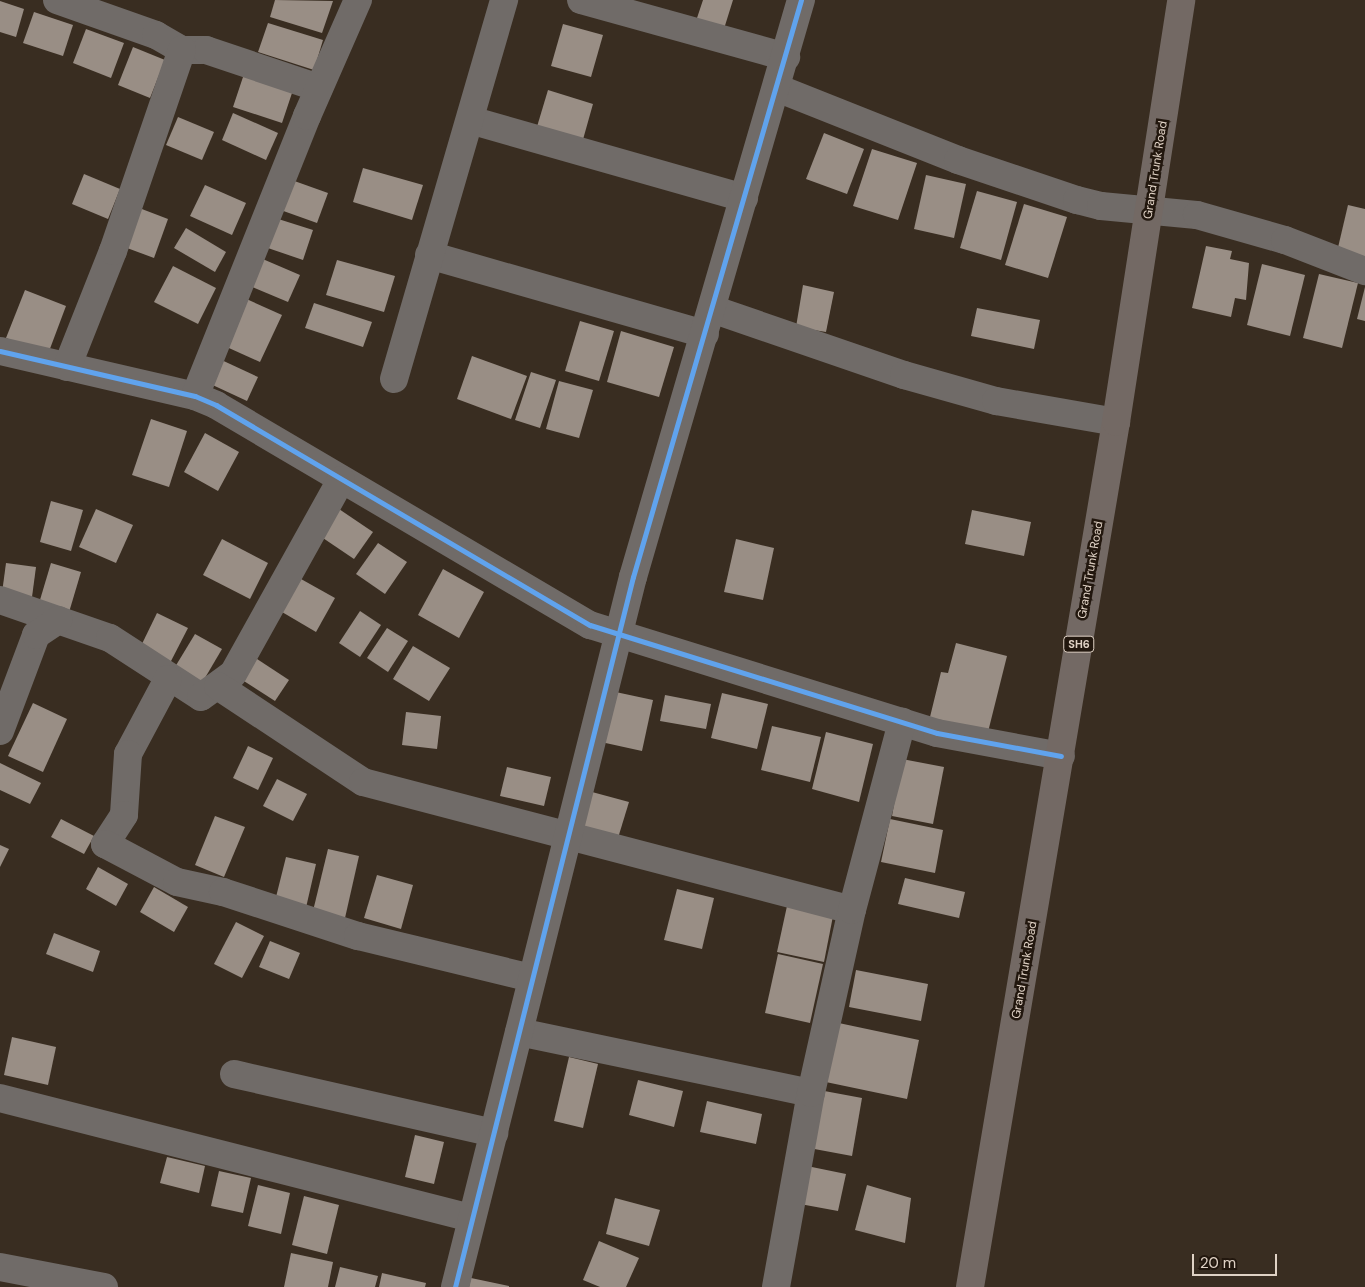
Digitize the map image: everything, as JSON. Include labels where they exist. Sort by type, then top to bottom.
[{"type":"main road","name":"Grand Trunk Road","points":[[970,1287],[1116,422],[1181,0]]},
{"type":"street","points":[[57,0],[156,35],[182,50],[206,50],[319,88]]},
{"type":"street","points":[[195,396],[319,88],[358,0]]},
{"type":"street","points":[[394,379],[504,0]]},
{"type":"street","points":[[581,0],[786,57]]},
{"type":"street","points":[[455,1287],[470,1218],[494,1133],[619,635],[801,0]]},
{"type":"street","points":[[67,367],[113,250],[182,50]]},
{"type":"street","points":[[777,88],[1026,183],[1100,206],[1197,215],[1285,240],[1365,271]]},
{"type":"street","points":[[470,120],[744,198]]},
{"type":"street","points":[[429,255],[709,321],[846,357],[950,388],[1116,422]]},
{"type":"street","points":[[0,351],[195,396],[590,625],[902,722],[1061,756]]},
{"type":"street","points":[[0,600],[110,638],[168,679],[201,697],[233,674],[341,480]]},
{"type":"street","points":[[0,731],[36,635],[58,620]]},
{"type":"street","points":[[168,679],[128,754],[124,815],[105,844],[177,882],[223,892],[358,936],[532,978]]},
{"type":"street","points":[[218,686],[362,782],[852,910]]},
{"type":"street","points":[[776,1287],[811,1093],[852,910],[902,722]]},
{"type":"street","points":[[519,1032],[811,1093]]},
{"type":"street","points":[[234,1074],[494,1133]]},
{"type":"street","points":[[0,1098],[470,1218]]},
{"type":"street","points":[[0,1267],[104,1287]]},
{"type":"building","points":[[275,0],[333,1],[322,33],[270,17]]},
{"type":"building","points":[[703,0],[733,0],[723,32],[695,24]]},
{"type":"building","points":[[0,1],[24,9],[16,37],[0,32]]},
{"type":"building","points":[[34,12],[73,25],[63,56],[23,43]]},
{"type":"building","points":[[268,23],[323,40],[314,70],[258,52]]},
{"type":"building","points":[[563,24],[603,35],[591,77],[551,66]]},
{"type":"building","points":[[86,29],[124,43],[111,78],[73,63]]},
{"type":"building","points":[[133,47],[165,60],[150,98],[118,85]]},
{"type":"building","points":[[244,74],[293,90],[282,123],[233,107]]},
{"type":"building","points":[[548,90],[593,104],[582,143],[536,130]]},
{"type":"building","points":[[233,113],[278,133],[266,160],[222,140]]},
{"type":"building","points":[[178,117],[214,132],[202,160],[166,145]]},
{"type":"building","points":[[824,133],[864,149],[847,194],[806,179]]},
{"type":"building","points":[[872,149],[917,163],[898,220],[853,206]]},
{"type":"building","points":[[363,168],[423,185],[412,220],[353,202]]},
{"type":"building","points":[[84,174],[120,189],[108,219],[72,204]]},
{"type":"building","points":[[926,175],[966,184],[954,238],[914,229]]},
{"type":"building","points":[[286,178],[328,193],[317,223],[275,208]]},
{"type":"building","points":[[205,185],[246,203],[232,235],[190,216]]},
{"type":"building","points":[[977,191],[1017,202],[1001,260],[960,248]]},
{"type":"building","points":[[1024,204],[1067,217],[1048,278],[1005,265]]},
{"type":"building","points":[[1348,205],[1365,209],[1365,262],[1336,256]]},
{"type":"building","points":[[134,206],[168,219],[154,258],[119,245]]},
{"type":"building","points":[[272,217],[313,230],[303,260],[262,246]]},
{"type":"building","points":[[186,228],[226,252],[215,272],[174,248]]},
{"type":"building","points":[[1206,246],[1232,251],[1230,259],[1249,263],[1246,300],[1235,298],[1231,317],[1192,308]]},
{"type":"building","points":[[258,257],[300,275],[288,302],[245,284]]},
{"type":"building","points":[[337,260],[395,276],[384,312],[326,295]]},
{"type":"building","points":[[1262,264],[1305,275],[1290,336],[1247,325]]},
{"type":"building","points":[[173,266],[216,288],[198,324],[154,302]]},
{"type":"building","points":[[1319,274],[1358,283],[1342,348],[1303,338]]},
{"type":"building","points":[[803,285],[834,292],[826,332],[796,327]]},
{"type":"building","points":[[1365,287],[1365,321],[1357,319]]},
{"type":"building","points":[[25,290],[66,306],[48,354],[6,338]]},
{"type":"building","points":[[242,297],[282,315],[260,362],[220,344]]},
{"type":"building","points":[[314,303],[372,322],[363,347],[305,328]]},
{"type":"building","points":[[977,308],[1040,320],[1034,349],[971,336]]},
{"type":"building","points":[[580,321],[614,331],[599,381],[565,371]]},
{"type":"building","points":[[621,331],[674,347],[659,397],[607,382]]},
{"type":"building","points":[[472,356],[527,376],[511,419],[457,399]]},
{"type":"building","points":[[215,357],[258,377],[247,401],[204,381]]},
{"type":"building","points":[[531,372],[556,380],[540,428],[515,420]]},
{"type":"building","points":[[559,381],[593,390],[579,438],[546,429]]},
{"type":"building","points":[[151,419],[187,431],[169,487],[132,475]]},
{"type":"building","points":[[205,433],[239,452],[218,491],[184,472]]},
{"type":"building","points":[[51,501],[83,510],[71,551],[40,542]]},
{"type":"building","points":[[336,507],[373,532],[354,559],[317,534]]},
{"type":"building","points":[[96,509],[133,525],[116,563],[79,547]]},
{"type":"building","points":[[972,510],[1031,522],[1024,556],[965,544]]},
{"type":"building","points":[[222,539],[268,563],[250,599],[203,575]]},
{"type":"building","points":[[736,539],[774,548],[763,600],[724,592]]},
{"type":"building","points":[[378,543],[407,562],[385,594],[356,574]]},
{"type":"building","points":[[6,563],[36,567],[32,597],[2,593]]},
{"type":"building","points":[[51,563],[81,572],[67,619],[37,610]]},
{"type":"building","points":[[443,569],[484,592],[459,638],[418,615]]},
{"type":"building","points":[[301,579],[335,598],[316,632],[282,612]]},
{"type":"building","points":[[360,611],[381,625],[360,657],[339,643]]},
{"type":"building","points":[[157,613],[188,628],[170,663],[140,648]]},
{"type":"building","points":[[387,628],[408,641],[388,672],[367,658]]},
{"type":"building","points":[[195,634],[222,649],[202,683],[175,667]]},
{"type":"building","points":[[956,643],[1007,656],[987,736],[929,721],[941,672],[948,673]]},
{"type":"building","points":[[413,646],[450,668],[429,701],[393,679]]},
{"type":"building","points":[[251,655],[289,680],[275,701],[236,676]]},
{"type":"building","points":[[611,691],[653,700],[642,751],[601,742]]},
{"type":"building","points":[[722,693],[768,704],[757,749],[711,738]]},
{"type":"building","points":[[665,695],[711,704],[706,729],[660,721]]},
{"type":"building","points":[[33,703],[67,719],[43,772],[8,756]]},
{"type":"building","points":[[406,712],[441,716],[437,749],[402,745]]},
{"type":"building","points":[[772,726],[821,737],[810,782],[761,770]]},
{"type":"building","points":[[826,732],[873,744],[859,802],[812,789]]},
{"type":"building","points":[[248,746],[273,758],[258,790],[233,778]]},
{"type":"building","points":[[902,759],[944,767],[933,824],[892,816]]},
{"type":"building","points":[[0,763],[41,783],[30,804],[0,790]]},
{"type":"building","points":[[507,767],[551,777],[544,806],[500,796]]},
{"type":"building","points":[[277,779],[307,794],[293,821],[263,806]]},
{"type":"building","points":[[581,789],[629,802],[618,838],[571,825]]},
{"type":"building","points":[[215,816],[245,827],[224,877],[195,865]]},
{"type":"building","points":[[61,819],[94,836],[84,854],[51,837]]},
{"type":"building","points":[[890,819],[943,830],[935,873],[881,862]]},
{"type":"building","points":[[0,845],[9,849],[0,867]]},
{"type":"building","points":[[328,849],[359,856],[345,918],[313,911]]},
{"type":"building","points":[[286,857],[316,864],[305,912],[274,905]]},
{"type":"building","points":[[98,867],[128,884],[116,906],[86,889]]},
{"type":"building","points":[[377,875],[413,885],[401,929],[364,918]]},
{"type":"building","points":[[905,878],[965,892],[959,918],[898,904]]},
{"type":"building","points":[[154,887],[188,907],[174,932],[140,912]]},
{"type":"building","points":[[677,889],[714,898],[702,949],[664,940]]},
{"type":"building","points":[[787,906],[833,916],[824,962],[777,952]]},
{"type":"building","points":[[236,922],[264,936],[242,978],[214,964]]},
{"type":"building","points":[[54,933],[100,951],[93,972],[46,954]]},
{"type":"building","points":[[270,941],[300,953],[289,979],[259,967]]},
{"type":"building","points":[[778,954],[823,964],[810,1023],[765,1013]]},
{"type":"building","points":[[856,970],[928,984],[921,1021],[849,1007]]},
{"type":"building","points":[[834,1022],[919,1040],[907,1099],[821,1081]]},
{"type":"building","points":[[12,1037],[56,1047],[48,1085],[4,1075]]},
{"type":"building","points":[[569,1057],[598,1064],[583,1128],[554,1121]]},
{"type":"building","points":[[638,1080],[683,1091],[674,1127],[629,1115]]},
{"type":"building","points":[[819,1090],[862,1098],[852,1156],[809,1148]]},
{"type":"building","points":[[707,1101],[762,1114],[756,1144],[700,1132]]},
{"type":"building","points":[[415,1135],[444,1142],[434,1184],[405,1177]]},
{"type":"building","points":[[167,1157],[205,1166],[199,1193],[160,1183]]},
{"type":"building","points":[[807,1166],[846,1174],[838,1211],[800,1204]]},
{"type":"building","points":[[219,1171],[251,1178],[243,1213],[211,1206]]},
{"type":"building","points":[[258,1185],[290,1193],[281,1234],[248,1226]]},
{"type":"building","points":[[867,1185],[911,1198],[905,1243],[855,1230]]},
{"type":"building","points":[[304,1196],[339,1205],[327,1254],[292,1245]]},
{"type":"building","points":[[615,1198],[660,1210],[649,1246],[606,1234]]},
{"type":"building","points":[[599,1241],[639,1258],[626,1287],[600,1287],[583,1280]]},
{"type":"building","points":[[291,1253],[333,1262],[328,1287],[284,1287]]},
{"type":"building","points":[[340,1267],[378,1276],[375,1287],[335,1287]]},
{"type":"building","points":[[382,1273],[426,1283],[425,1287],[379,1287]]},
{"type":"building","points":[[471,1278],[509,1286],[509,1287],[469,1287]]},
{"type":"cycle path","points":[[455,1287],[633,577],[801,0]]},
{"type":"cycle path","points":[[0,351],[195,396],[216,405],[590,625],[937,733],[1061,756]]}]
